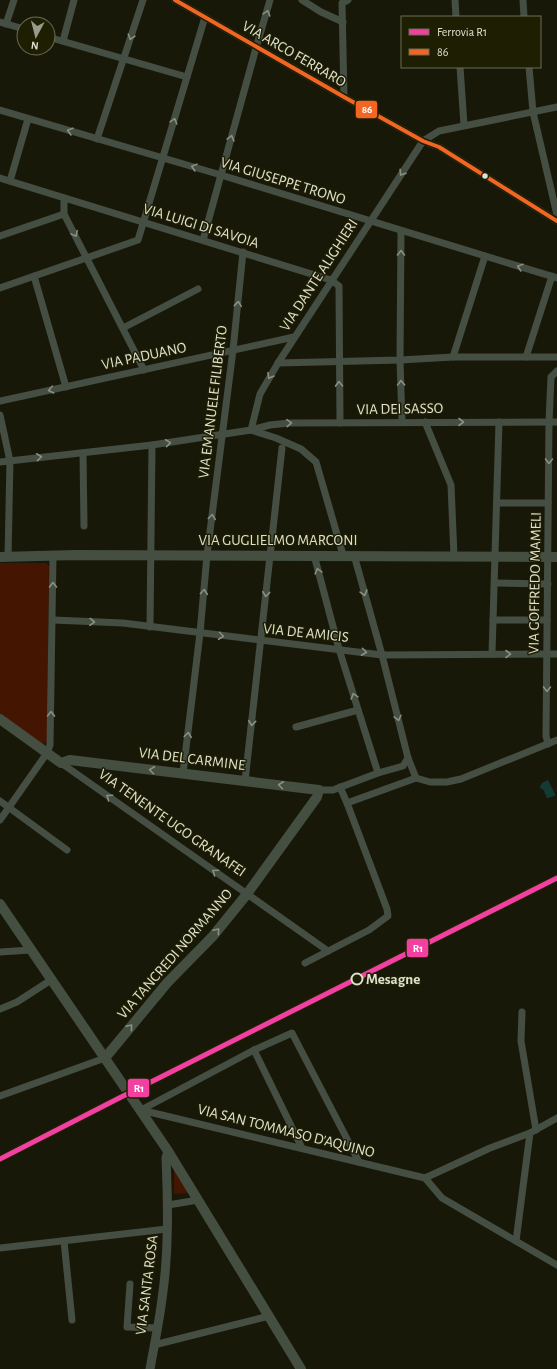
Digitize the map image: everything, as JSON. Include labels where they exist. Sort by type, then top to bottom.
[{"type":"main road","name":"VIA GUGLIELMO MARCONI","points":[[4,557],[76,555],[552,557]]},
{"type":"main road","name":"VIA TENENTE UGO GRANAFEI","points":[[0,719],[61,763]]},
{"type":"main road","name":"VIA DEL CARMINE","points":[[61,763],[70,760],[319,790]]},
{"type":"main road","name":"VIA TANCREDI NORMANNO","points":[[105,1058],[167,983],[213,936],[247,894],[317,797],[319,790]]},
{"type":"main road","points":[[0,904],[168,1151],[302,1369]]},
{"type":"street","points":[[14,0],[3,23],[16,27]]},
{"type":"street","points":[[63,41],[74,0]]},
{"type":"street","points":[[97,139],[143,0]]},
{"type":"street","name":"VIA ARCO FERRARO","points":[[175,0],[256,48],[423,141],[439,147],[557,221]]},
{"type":"street","points":[[203,240],[270,0]]},
{"type":"street","points":[[302,0],[321,12],[343,22]]},
{"type":"street","points":[[344,97],[342,3],[348,0]]},
{"type":"street","points":[[455,0],[456,16]]},
{"type":"street","points":[[523,0],[524,16]]},
{"type":"street","points":[[0,288],[138,240],[205,18]]},
{"type":"street","points":[[56,39],[187,77]]},
{"type":"street","points":[[460,68],[464,125]]},
{"type":"street","points":[[529,68],[533,112],[557,215]]},
{"type":"street","points":[[423,141],[439,131],[557,107]]},
{"type":"street","name":"VIA GIUSEPPE TRONO","points":[[0,110],[221,175],[554,277]]},
{"type":"street","points":[[10,181],[28,119]]},
{"type":"street","name":"VIA DANTE ALIGHIERI","points":[[251,430],[260,394],[278,363],[423,141]]},
{"type":"street","name":"VIA LUIGI DI SAVOIA","points":[[0,178],[331,280]]},
{"type":"street","points":[[64,198],[64,214],[144,370]]},
{"type":"street","points":[[0,236],[64,214]]},
{"type":"street","points":[[401,231],[400,360],[402,422]]},
{"type":"street","name":"VIA EMANUELE FILIBERTO","points":[[183,773],[200,633],[207,555],[233,350],[243,252]]},
{"type":"street","points":[[452,357],[485,256]]},
{"type":"street","points":[[34,276],[66,387]]},
{"type":"street","points":[[526,358],[554,277]]},
{"type":"street","points":[[331,280],[339,286],[340,423]]},
{"type":"street","points":[[123,328],[198,290]]},
{"type":"street","name":"VIA PADUANO","points":[[0,401],[294,337]]},
{"type":"street","points":[[278,363],[400,360],[452,357],[557,357]]},
{"type":"street","name":"VIA GOFFREDO MAMELI","points":[[548,744],[546,736],[547,620],[548,584],[552,557],[548,503],[553,422],[551,377],[557,371]]},
{"type":"street","points":[[0,415],[10,461],[4,557]]},
{"type":"street","points":[[425,422],[451,485],[454,556]]},
{"type":"street","points":[[492,654],[500,422]]},
{"type":"street","name":"VIA DEI SASSO","points":[[0,462],[152,445],[251,430],[277,424],[553,422]]},
{"type":"street","points":[[251,430],[276,438],[301,449],[316,462],[382,654],[408,758],[416,778]]},
{"type":"street","points":[[150,627],[152,555],[152,445]]},
{"type":"street","points":[[245,781],[282,448]]},
{"type":"street","points":[[83,452],[84,526]]},
{"type":"street","points":[[497,503],[548,503]]},
{"type":"street","points":[[314,555],[339,649],[378,773]]},
{"type":"street","points":[[0,820],[47,753],[50,744],[53,556]]},
{"type":"street","points":[[495,583],[548,584]]},
{"type":"street","name":"VIA DE AMICIS","points":[[53,620],[123,623],[261,641],[382,654],[557,654]]},
{"type":"street","points":[[493,620],[547,620]]},
{"type":"street","points":[[296,727],[358,710]]},
{"type":"street","points":[[347,803],[416,778],[430,782],[447,782],[461,778],[557,740]]},
{"type":"street","points":[[319,790],[333,790],[378,773],[403,766],[408,758]]},
{"type":"street","name":"VIA TENENTE UGO GRANAFEI","points":[[61,763],[328,951]]},
{"type":"street","points":[[304,963],[368,930],[388,916],[387,909],[340,787]]},
{"type":"street","points":[[0,801],[67,850]]},
{"type":"street","points":[[0,952],[31,950]]},
{"type":"street","points":[[0,1009],[17,1002],[51,980]]},
{"type":"street","points":[[516,1241],[533,1131],[521,1041],[522,1012]]},
{"type":"street","points":[[141,1110],[254,1050],[292,1033],[359,1162]]},
{"type":"street","points":[[254,1050],[302,1148]]},
{"type":"street","points":[[0,1096],[105,1058]]},
{"type":"street","name":"VIA SAN TOMMASO D'AQUINO","points":[[141,1110],[425,1178]]},
{"type":"street","points":[[557,1118],[533,1131],[490,1148],[425,1178],[442,1198],[557,1265]]},
{"type":"street","name":"VIA SANTA ROSA","points":[[150,1369],[162,1300],[168,1205],[166,1158],[168,1151]]},
{"type":"street","points":[[168,1205],[198,1200]]},
{"type":"street","points":[[0,1248],[167,1229]]},
{"type":"street","points":[[64,1241],[72,1320]]},
{"type":"street","points":[[130,1284],[127,1327],[157,1328]]},
{"type":"street","points":[[154,1345],[269,1316]]},
{"type":"shaded area","points":[[0,563],[46,563],[49,566],[47,741],[43,744],[0,714]]},
{"type":"shaded area","points":[[174,1166],[189,1193],[174,1194]]},
{"type":"water","points":[[548,780],[555,796],[547,798],[540,786]]},
{"type":"rail line","name":"R1","points":[[0,1159],[557,878]]},
{"type":"transit line","name":"86","points":[[175,0],[423,141],[439,147],[557,221]]},
{"type":"place","name":"Mesagne","points":[[357,979]]}]
